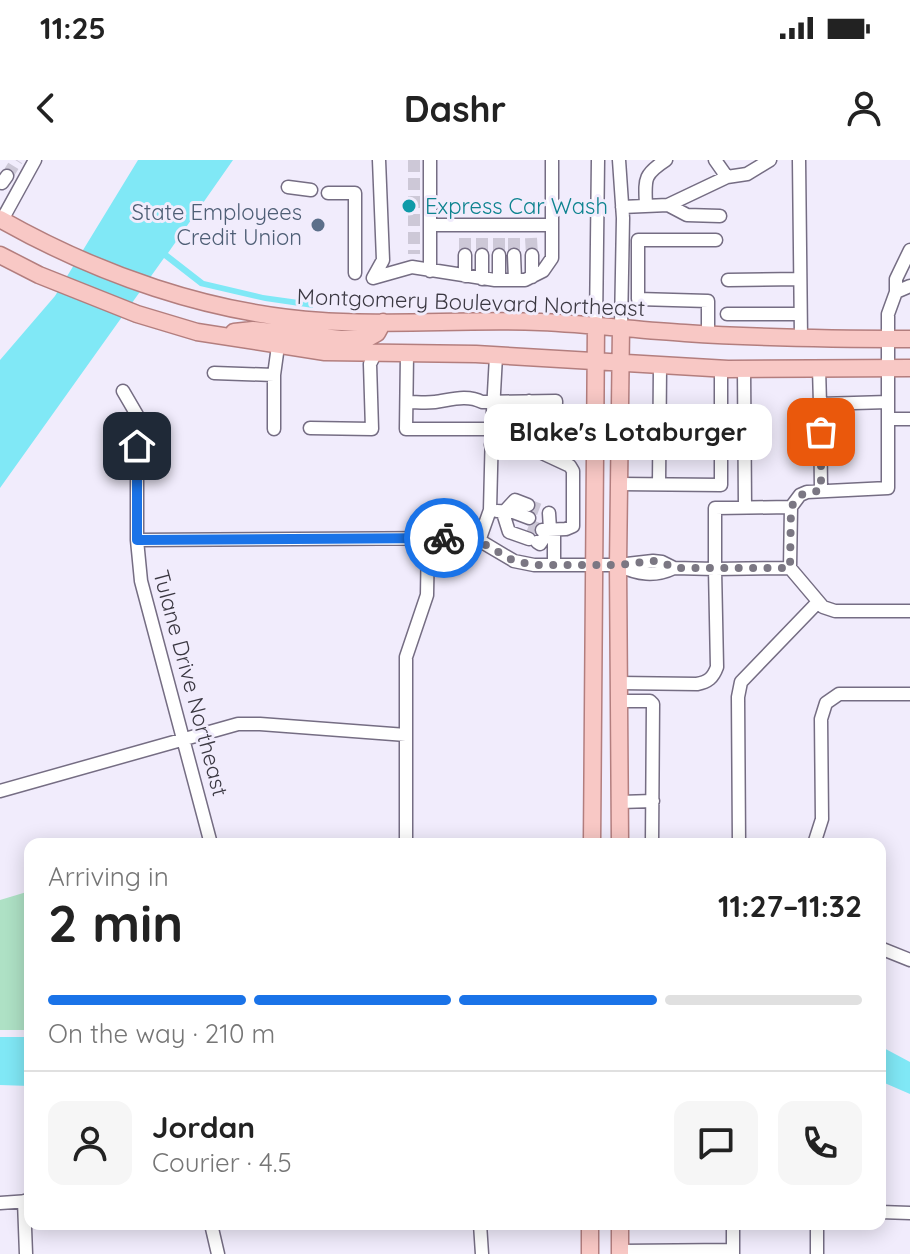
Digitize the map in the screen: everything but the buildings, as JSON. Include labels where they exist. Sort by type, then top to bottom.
[{"type":"main road","name":"Montgomery Boulevard Northeast","points":[[1,219],[55,248],[149,286],[274,316],[319,321],[596,325],[708,334],[910,339]]},
{"type":"main road","points":[[0,255],[39,275],[137,314],[209,334],[325,352],[496,356],[721,369],[910,368]]},
{"type":"main road","points":[[209,334],[253,330],[341,339],[368,338],[377,333],[383,322]]},
{"type":"main road","points":[[375,354],[391,333],[440,322]]},
{"type":"main road","points":[[592,838],[596,325]]},
{"type":"main road","points":[[620,838],[618,565],[621,327]]},
{"type":"main road","points":[[590,1230],[590,1254]]},
{"type":"main road","points":[[620,1230],[620,1252]]},
{"type":"street","points":[[1,219],[35,160]]},
{"type":"street","points":[[379,160],[383,260],[373,278],[413,261],[430,271],[499,280],[532,277],[543,271],[552,258],[552,160]]},
{"type":"street","points":[[430,160],[430,271]]},
{"type":"street","points":[[596,325],[598,160]]},
{"type":"street","points":[[619,160],[622,207],[621,327]]},
{"type":"street","points":[[646,206],[645,178],[666,160]]},
{"type":"street","points":[[715,160],[727,177]]},
{"type":"street","points":[[622,207],[668,205],[727,177],[747,174],[770,160]]},
{"type":"street","points":[[799,160],[801,337]]},
{"type":"street","points":[[288,187],[311,190]]},
{"type":"street","points":[[328,193],[355,193],[355,273]]},
{"type":"street","points":[[668,205],[687,215],[720,216]]},
{"type":"street","points":[[430,225],[464,232],[531,232],[552,225]]},
{"type":"street","points":[[708,334],[708,301],[638,299],[638,240],[716,240]]},
{"type":"street","points":[[910,250],[896,279],[896,292],[888,314],[888,488],[821,490],[800,495],[791,507],[790,568],[823,607],[835,611],[910,611]]},
{"type":"street","points":[[465,255],[465,276]]},
{"type":"street","points":[[482,255],[482,279]]},
{"type":"street","points":[[499,255],[499,280]]},
{"type":"street","points":[[514,255],[515,280]]},
{"type":"street","points":[[532,255],[532,277]]},
{"type":"street","points":[[728,280],[800,279]]},
{"type":"street","points":[[896,292],[910,286]]},
{"type":"street","points":[[727,314],[800,314]]},
{"type":"street","points":[[274,429],[274,375],[278,346]]},
{"type":"street","points":[[310,428],[372,429],[370,364],[375,354]]},
{"type":"street","points":[[407,354],[406,429],[492,429]]},
{"type":"street","points":[[491,445],[527,446],[564,462],[573,471],[573,526],[566,529],[538,525],[509,532],[497,511],[491,445],[492,429],[488,402],[496,356]]},
{"type":"street","points":[[659,484],[660,367]]},
{"type":"street","points":[[819,368],[821,490]]},
{"type":"street","points":[[620,484],[721,485],[721,369]]},
{"type":"street","points":[[744,369],[745,507]]},
{"type":"street","points":[[214,373],[274,375]]},
{"type":"street","name":"Tulane Drive Northeast","points":[[123,391],[137,415],[137,540],[141,581],[210,838]]},
{"type":"street","points":[[407,402],[439,402],[446,398],[476,398],[488,402],[556,401],[555,442],[569,446],[594,446]]},
{"type":"street","points":[[527,446],[529,401]]},
{"type":"street","points":[[820,404],[888,402]]},
{"type":"street","points":[[888,419],[910,419]]},
{"type":"street","points":[[479,541],[497,511],[514,507],[538,525],[554,564]]},
{"type":"street","points":[[619,683],[697,684],[713,677],[717,667],[715,508],[791,507]]},
{"type":"street","points":[[406,838],[406,657],[427,595],[428,537]]},
{"type":"street","points":[[137,540],[464,538],[479,541],[514,561],[534,565],[618,565],[641,574],[662,574],[674,568],[790,568]]},
{"type":"street","points":[[739,838],[738,697],[741,682],[818,602]]},
{"type":"street","points":[[816,838],[822,819],[821,719],[826,703],[839,694],[910,694]]},
{"type":"street","points":[[619,701],[650,701],[653,704],[652,838]]},
{"type":"street","points":[[0,791],[238,724],[406,735]]},
{"type":"street","points":[[620,802],[653,801]]},
{"type":"street","points":[[886,950],[910,960]]},
{"type":"street","points":[[0,1203],[24,1201]]},
{"type":"street","points":[[886,1212],[910,1213]]},
{"type":"street","points":[[26,1230],[26,1254]]},
{"type":"street","points":[[212,1230],[218,1254]]},
{"type":"street","points":[[480,1230],[482,1254]]},
{"type":"street","points":[[620,1252],[733,1252],[733,1230]]},
{"type":"street","points":[[817,1230],[817,1254]]},
{"type":"green space","points":[[24,893],[24,1030],[0,1030],[0,900]]},
{"type":"water","points":[[138,160],[233,160],[168,253],[204,281],[263,295],[313,302],[313,308],[200,286],[164,258],[0,488],[0,360],[55,296]]},
{"type":"water","points":[[0,1037],[24,1037],[24,1086],[0,1085]]},
{"type":"water","points":[[886,1049],[910,1062],[910,1094],[886,1084]]},
{"type":"tunnel","points":[[7,176],[17,160]]},
{"type":"tunnel","points":[[414,160],[414,254]]},
{"type":"tunnel","points":[[465,238],[465,255]]},
{"type":"tunnel","points":[[482,238],[482,255]]},
{"type":"tunnel","points":[[499,238],[499,255]]},
{"type":"tunnel","points":[[514,238],[514,255]]},
{"type":"tunnel","points":[[531,238],[532,255]]},
{"type":"tunnel","points":[[528,505],[549,513]]},
{"type":"tunnel","points":[[529,525],[542,530]]},
{"type":"way so far","points":[[444,538],[479,541],[514,561],[534,565],[618,565],[653,561],[674,568],[790,568],[791,507],[800,495],[821,490],[821,432]]},
{"type":"place","name":"Express Car Wash","points":[[409,206]]},
{"type":"place","name":"State Employees Credit Union","points":[[318,225]]},
{"type":"place","name":"Blake's Lotaburger","points":[[821,432]]},
{"type":"route","points":[[137,446],[137,540],[444,538]]}]
